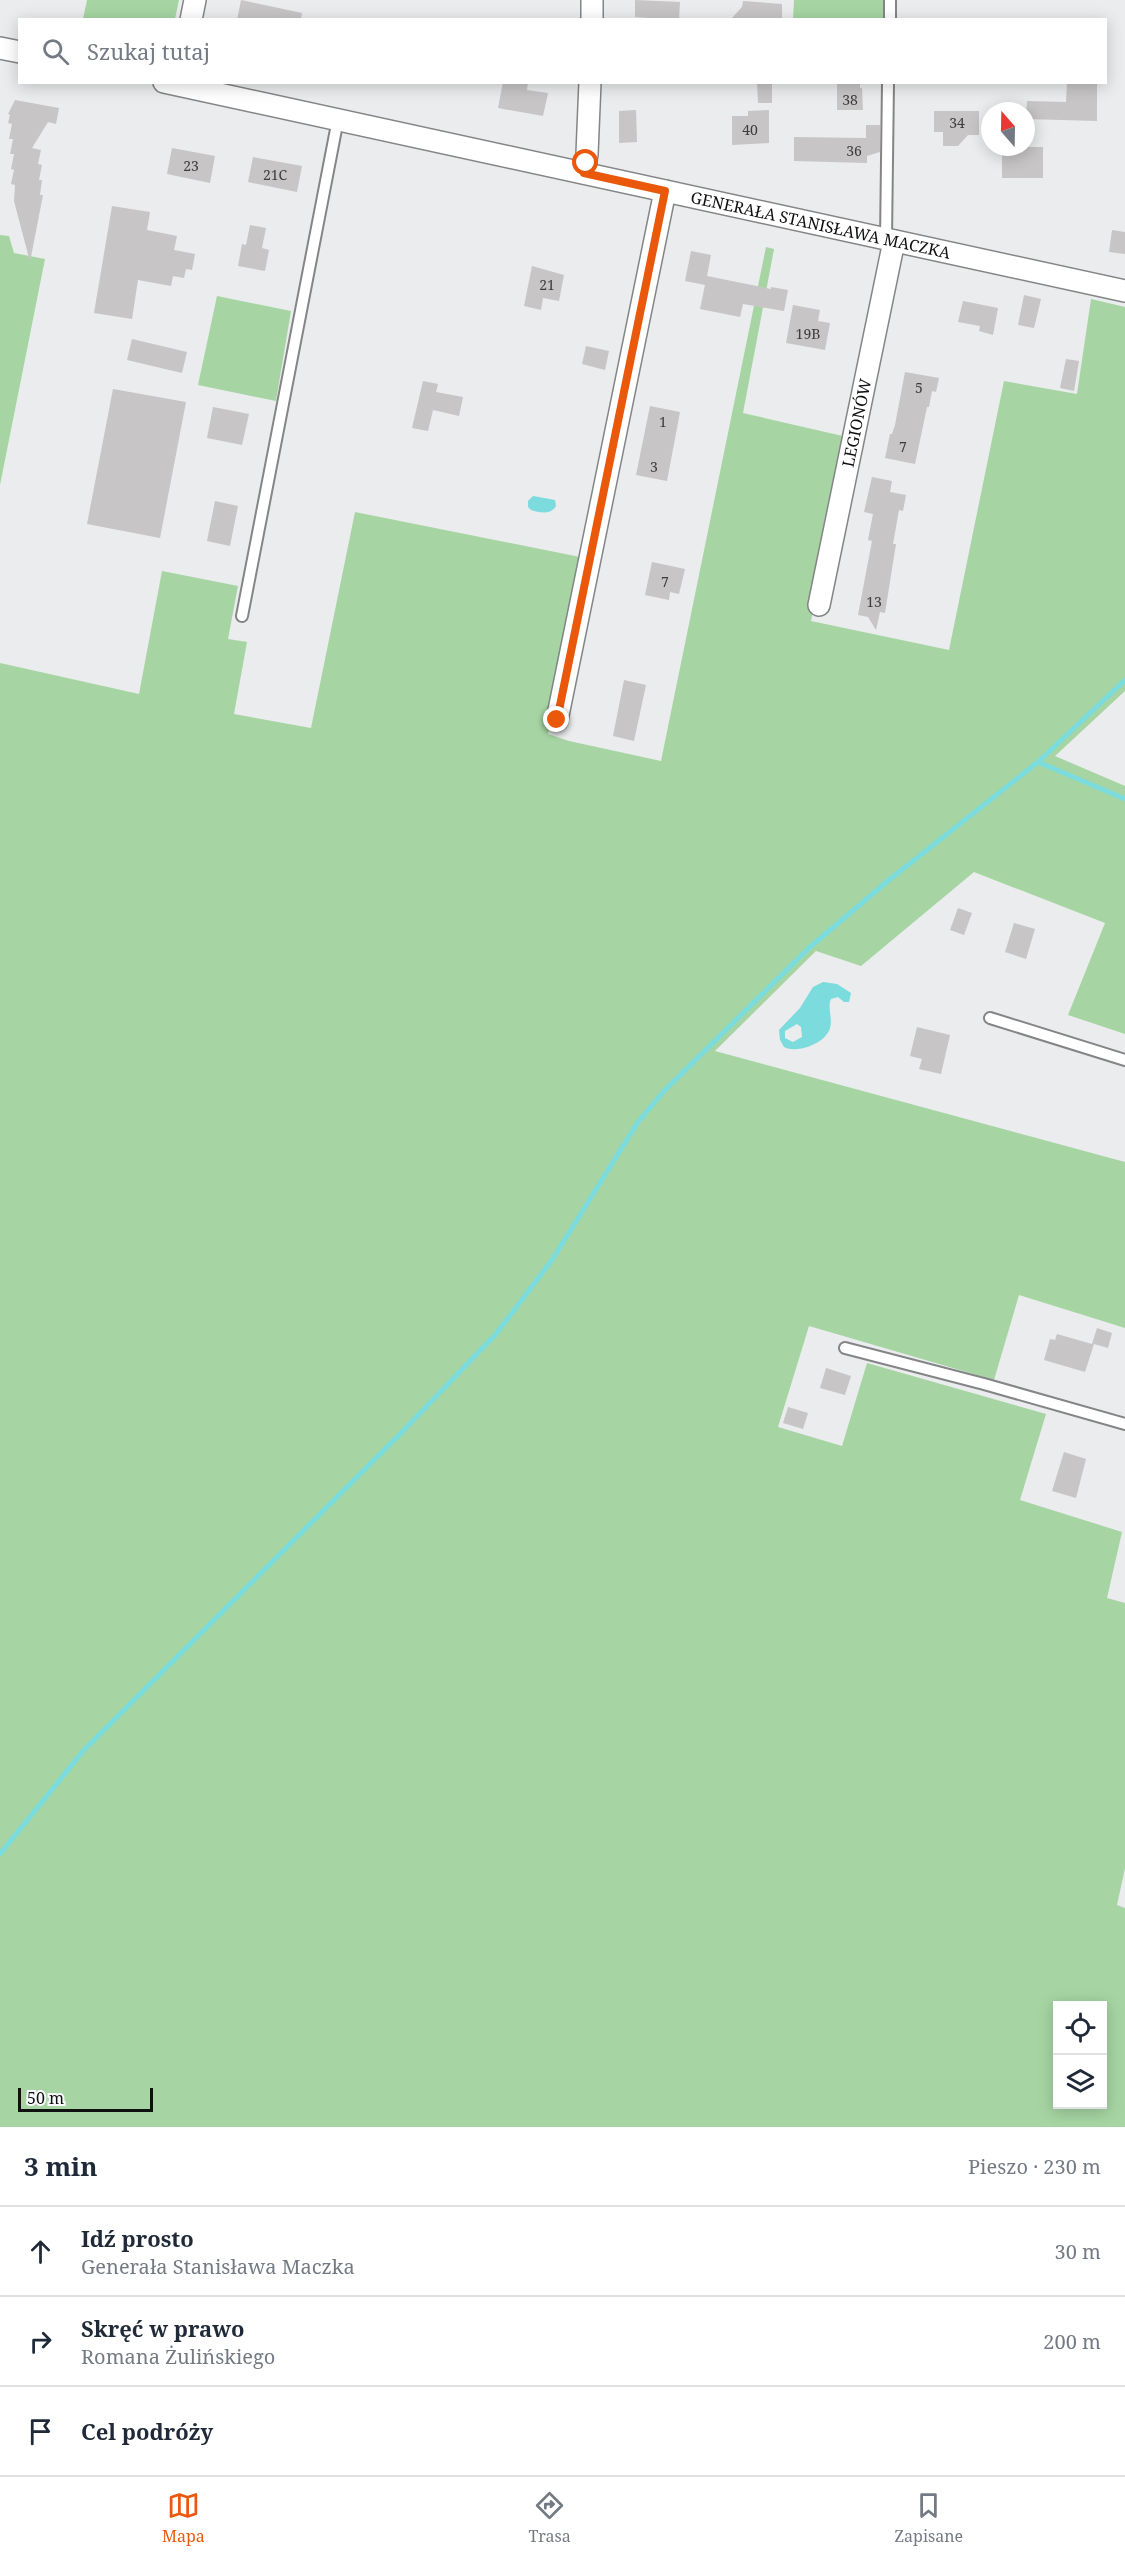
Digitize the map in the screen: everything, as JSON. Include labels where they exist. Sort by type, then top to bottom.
[{"type":"street","points":[[191,18],[195,0]]},
{"type":"street","points":[[592,0],[592,18]]},
{"type":"street","points":[[0,48],[18,52]]},
{"type":"street","name":"GENERAŁA STANISŁAWA MACZKA","points":[[174,84],[1125,291]]},
{"type":"street","points":[[584,173],[590,84]]},
{"type":"street","points":[[557,720],[665,191]]},
{"type":"street","name":"LEGIONÓW","points":[[819,605],[890,240]]},
{"type":"lane","points":[[890,0],[890,18]]},
{"type":"lane","points":[[888,84],[890,240]]},
{"type":"lane","points":[[242,616],[338,119]]},
{"type":"lane","points":[[990,1018],[1125,1060]]},
{"type":"lane","points":[[845,1348],[1125,1424]]},
{"type":"green space","points":[[87,0],[179,0],[175,18],[83,18]]},
{"type":"green space","points":[[794,0],[883,0],[883,18],[793,18]]},
{"type":"green space","points":[[0,235],[9,236],[14,253],[45,259],[0,485]]},
{"type":"green space","points":[[766,247],[774,249],[743,413],[847,437],[811,621],[949,650],[1004,381],[1077,394],[1091,299],[1125,307],[1125,691],[1055,756],[1125,786],[1125,1034],[1068,1015],[1105,923],[974,872],[861,966],[816,951],[715,1051],[1125,1162],[1125,1328],[1019,1295],[994,1380],[809,1326],[778,1427],[842,1446],[867,1363],[1046,1414],[1020,1500],[1122,1532],[1107,1598],[1125,1603],[1125,1868],[1117,1905],[1125,1908],[1125,2127],[0,2127],[0,663],[139,694],[162,571],[238,586],[228,639],[247,642],[234,714],[311,728],[355,512],[585,558],[548,734],[569,741],[661,761]]},
{"type":"green space","points":[[217,296],[291,311],[276,401],[198,385]]},
{"type":"water","points":[[533,496],[555,500],[556,506],[548,512],[531,510],[528,507],[528,501]]},
{"type":"water","points":[[823,982],[837,984],[851,993],[849,1002],[844,1002],[838,997],[831,999],[830,1028],[823,1038],[804,1048],[784,1047],[780,1040],[779,1030],[800,1008],[813,987]],"holes":[[[797,1024],[801,1027],[802,1037],[793,1042],[785,1038],[785,1031]]]},
{"type":"building","points":[[241,0],[302,13],[301,18],[237,18]]},
{"type":"building","points":[[635,0],[680,2],[679,18],[635,17]]},
{"type":"building","points":[[743,1],[782,4],[782,18],[732,18],[742,7]]},
{"type":"building","points":[[503,84],[528,84],[527,90],[548,93],[543,116],[498,108]]},
{"type":"building","points":[[757,84],[772,84],[772,103],[758,103]]},
{"type":"building","points":[[837,84],[860,84],[863,110],[837,110]]},
{"type":"building","points":[[1067,84],[1097,84],[1097,121],[1035,119],[1035,102],[1027,101],[1066,102]]},
{"type":"building","points":[[15,100],[59,108],[56,124],[48,122],[32,148],[41,150],[38,164],[42,165],[39,180],[42,180],[40,195],[43,195],[30,262],[14,201],[15,185],[11,184],[14,154],[10,154],[13,139],[9,139],[12,124],[8,123],[10,115],[8,114]]},
{"type":"building","points":[[636,110],[637,142],[619,143],[619,111]]},
{"type":"building","points":[[769,110],[769,143],[732,145],[732,116],[748,116],[748,111]]},
{"type":"building","points":[[934,111],[979,111],[979,135],[968,135],[958,146],[943,146],[943,132],[934,132]]},
{"type":"building","points":[[866,125],[880,125],[880,152],[867,156],[867,163],[794,161],[794,137],[866,138]]},
{"type":"building","points":[[1035,147],[1043,147],[1043,178],[1002,178],[1002,156],[1035,156]]},
{"type":"building","points":[[172,148],[215,156],[210,183],[167,174]]},
{"type":"building","points":[[253,157],[302,166],[297,192],[248,182]]},
{"type":"building","points":[[112,206],[150,212],[147,230],[177,236],[174,250],[195,254],[192,270],[186,269],[184,278],[173,276],[171,286],[138,280],[132,319],[94,313]]},
{"type":"building","points":[[250,225],[266,228],[262,248],[269,250],[265,271],[238,266],[242,244],[246,245]]},
{"type":"building","points":[[1112,230],[1125,232],[1125,254],[1109,252]]},
{"type":"building","points":[[691,251],[711,255],[707,276],[771,289],[771,287],[788,290],[784,311],[743,304],[740,317],[700,309],[705,285],[685,281]]},
{"type":"building","points":[[532,266],[564,275],[559,301],[543,298],[541,310],[524,306]]},
{"type":"building","points":[[1024,295],[1041,299],[1034,328],[1018,325]]},
{"type":"building","points":[[963,301],[998,308],[993,335],[979,331],[980,326],[958,322]]},
{"type":"building","points":[[793,305],[820,310],[818,321],[830,323],[825,350],[786,343]]},
{"type":"building","points":[[132,339],[187,352],[182,373],[127,360]]},
{"type":"building","points":[[586,346],[609,351],[605,370],[582,364]]},
{"type":"building","points":[[1066,359],[1079,361],[1074,391],[1060,388]]},
{"type":"building","points":[[905,372],[939,378],[936,392],[932,391],[929,407],[927,407],[915,464],[885,458],[890,434],[895,425]]},
{"type":"building","points":[[423,381],[438,384],[436,392],[463,397],[459,416],[433,410],[428,431],[412,428]]},
{"type":"building","points":[[113,389],[186,402],[160,538],[87,524]]},
{"type":"building","points":[[650,406],[680,412],[667,481],[636,475]]},
{"type":"building","points":[[213,407],[249,414],[242,445],[207,438]]},
{"type":"building","points":[[872,477],[892,481],[890,492],[906,495],[903,511],[899,510],[885,613],[880,612],[876,630],[868,617],[858,615],[872,541],[868,540],[873,514],[864,512]]},
{"type":"building","points":[[215,501],[238,506],[230,546],[207,541]]},
{"type":"building","points":[[652,562],[685,569],[679,594],[670,592],[669,600],[645,595]]},
{"type":"building","points":[[624,680],[646,685],[634,741],[613,736]]},
{"type":"building","points":[[958,908],[972,913],[964,935],[950,930]]},
{"type":"building","points":[[1014,923],[1035,929],[1026,959],[1005,952]]},
{"type":"building","points":[[917,1027],[950,1035],[941,1074],[919,1069],[922,1059],[910,1056]]},
{"type":"building","points":[[1097,1328],[1112,1333],[1108,1348],[1094,1344],[1085,1372],[1044,1360],[1050,1339],[1055,1340],[1057,1334],[1092,1344]]},
{"type":"building","points":[[826,1368],[851,1376],[845,1395],[820,1388]]},
{"type":"building","points":[[788,1407],[808,1413],[803,1429],[783,1423]]},
{"type":"building","points":[[1064,1452],[1086,1459],[1076,1498],[1052,1491]]},
{"type":"waterway","points":[[0,1854],[84,1750],[401,1433],[496,1334],[552,1260],[638,1122],[664,1091],[810,947],[889,880],[1038,762],[1125,680]]},
{"type":"waterway","points":[[1038,762],[1125,799]]},
{"type":"route","points":[[557,720],[665,191],[584,173],[586,163]]}]
